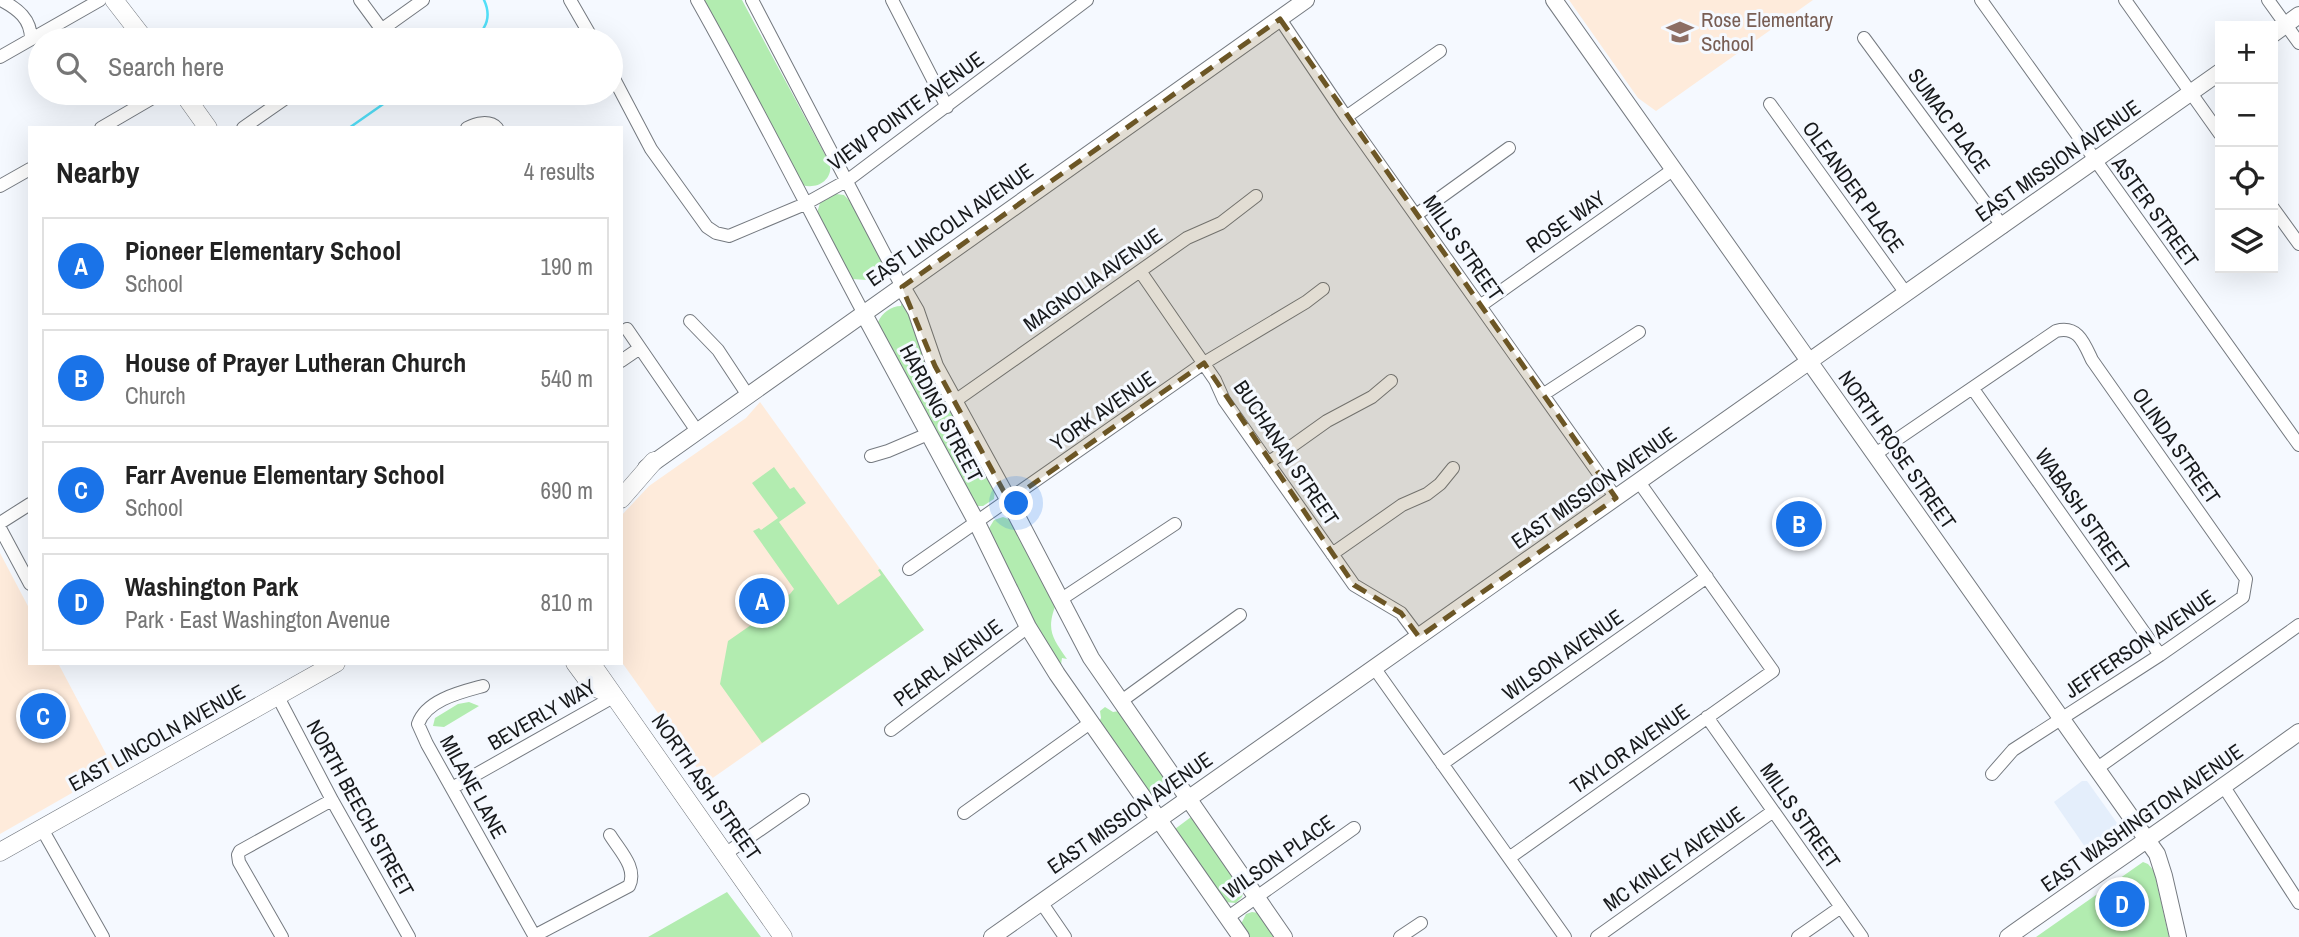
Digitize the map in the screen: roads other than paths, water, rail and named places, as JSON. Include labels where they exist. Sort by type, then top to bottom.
[{"type":"main road","points":[[114,0],[136,28]]},
{"type":"main road","name":"EAST LINCOLN AVENUE","points":[[623,486],[747,394],[1306,0]]},
{"type":"main road","name":"NORTH ROSE STREET","points":[[1554,0],[2157,854],[2178,937]]},
{"type":"main road","name":"EAST MISSION AVENUE","points":[[992,937],[2215,76]]},
{"type":"main road","points":[[192,105],[207,126]]},
{"type":"main road","name":"HARDING STREET","points":[[902,287],[916,311],[935,366],[1091,658],[1284,937]]},
{"type":"main road","name":"HARDING STREET","points":[[864,314],[977,523],[1028,627],[1090,723],[1241,937]]},
{"type":"main road","points":[[623,497],[654,461]]},
{"type":"main road","name":"EAST LINCOLN AVENUE","points":[[0,852],[334,665]]},
{"type":"main road","points":[[278,697],[348,665]]},
{"type":"main road","points":[[576,665],[592,686],[615,696]]},
{"type":"main road","name":"NORTH ASH STREET","points":[[596,668],[783,937]]},
{"type":"main road","name":"EAST WASHINGTON AVENUE","points":[[2008,937],[2299,732]]},
{"type":"street","points":[[1,0],[24,15],[30,28]]},
{"type":"street","points":[[50,28],[100,0]]},
{"type":"street","points":[[360,0],[381,28]]},
{"type":"street","points":[[385,28],[424,0]]},
{"type":"street","points":[[570,0],[586,28]]},
{"type":"street","name":"HARDING STREET","points":[[697,0],[864,314]]},
{"type":"street","name":"HARDING STREET","points":[[752,0],[902,287]]},
{"type":"street","points":[[892,0],[947,107]]},
{"type":"street","name":"VIEW POINTE AVENUE","points":[[623,96],[651,149],[707,227],[716,233],[729,236],[805,204],[848,180],[1087,0]]},
{"type":"street","name":"ASTER STREET","points":[[1981,0],[2299,445]]},
{"type":"street","points":[[2125,0],[2215,127]]},
{"type":"street","points":[[2269,0],[2299,43]]},
{"type":"street","name":"MILLS STREET","points":[[1280,19],[1346,117],[1616,498]]},
{"type":"street","name":"SUMAC PLACE","points":[[1864,38],[2003,227]]},
{"type":"street","points":[[0,57],[28,41]]},
{"type":"street","points":[[1346,117],[1440,51]]},
{"type":"street","name":"OLEANDER PLACE","points":[[1770,104],[1905,292]]},
{"type":"street","points":[[104,126],[140,105]]},
{"type":"street","points":[[246,126],[276,105]]},
{"type":"street","points":[[471,126],[476,123],[495,126]]},
{"type":"street","points":[[1416,215],[1509,148]]},
{"type":"street","name":"ROSE WAY","points":[[1480,306],[1674,169]]},
{"type":"street","points":[[0,186],[28,170]]},
{"type":"street","name":"MAGNOLIA AVENUE","points":[[955,401],[1187,238],[1222,223],[1256,196]]},
{"type":"street","points":[[2274,210],[2299,244]]},
{"type":"street","name":"BUCHANAN STREET","points":[[1140,271],[1204,363],[1224,400],[1354,584],[1401,613],[1419,637]]},
{"type":"street","name":"YORK AVENUE","points":[[909,569],[1204,363],[1323,289]]},
{"type":"street","points":[[690,321],[718,350],[747,394]]},
{"type":"street","points":[[627,329],[697,430]]},
{"type":"street","name":"OLINDA STREET","points":[[1973,389],[2056,331],[2075,331],[2081,337],[2092,360],[2246,579],[2243,597],[2239,600]]},
{"type":"street","points":[[1544,394],[1639,332]]},
{"type":"street","points":[[623,360],[640,348]]},
{"type":"street","points":[[1268,463],[1327,421],[1372,397],[1391,381]]},
{"type":"street","points":[[1874,455],[1973,389]]},
{"type":"street","name":"WABASH STREET","points":[[1973,389],[2160,655]]},
{"type":"street","points":[[871,456],[928,434]]},
{"type":"street","points":[[1332,554],[1402,505],[1427,494],[1440,484],[1453,468]]},
{"type":"street","points":[[1639,482],[1707,577]]},
{"type":"street","points":[[28,505],[0,526],[28,580]]},
{"type":"street","points":[[1060,600],[1175,524]]},
{"type":"street","name":"TAYLOR AVENUE","points":[[1509,858],[1773,671],[1707,577]]},
{"type":"street","name":"WILSON AVENUE","points":[[1442,764],[1707,577]]},
{"type":"street","name":"JEFFERSON AVENUE","points":[[1992,774],[2014,750],[2239,600]]},
{"type":"street","points":[[1120,702],[1240,615]]},
{"type":"street","points":[[2096,769],[2299,625]]},
{"type":"street","name":"PEARL AVENUE","points":[[891,730],[1028,627]]},
{"type":"street","points":[[1375,669],[1565,937]]},
{"type":"street","name":"MILANE LANE","points":[[483,686],[455,694],[437,704],[421,715],[418,724],[534,936]]},
{"type":"street","name":"BEVERLY WAY","points":[[452,788],[615,696]]},
{"type":"street","name":"NORTH BEECH STREET","points":[[278,697],[409,937]]},
{"type":"street","name":"MILLS STREET","points":[[1707,717],[1862,937]]},
{"type":"street","points":[[964,813],[1090,723]]},
{"type":"street","points":[[2224,787],[2299,903]]},
{"type":"street","points":[[282,937],[239,862],[238,855],[240,851],[332,800]]},
{"type":"street","points":[[725,854],[803,800]]},
{"type":"street","name":"MC KINLEY AVENUE","points":[[1597,937],[1772,812]]},
{"type":"street","name":"WILSON PLACE","points":[[1227,918],[1353,828]]},
{"type":"street","points":[[42,829],[103,937]]},
{"type":"street","points":[[534,936],[629,886],[632,869],[610,835]]},
{"type":"street","points":[[1041,902],[1065,937]]},
{"type":"street","points":[[1798,937],[1841,907]]},
{"type":"street","points":[[1400,937],[1421,923]]},
{"type":"waterway","points":[[483,28],[487,17],[484,0]]},
{"type":"waterway","points":[[352,126],[382,105]]},
{"type":"place","name":"Rose Elementary School","points":[[1680,32]]},
{"type":"place","name":"House of Prayer Lutheran Church","points":[[1799,524]]},
{"type":"place","name":"Pioneer Elementary School","points":[[762,601]]},
{"type":"place","name":"Farr Avenue Elementary School","points":[[43,716]]},
{"type":"place","name":"Washington Park","points":[[2122,904]]}]
